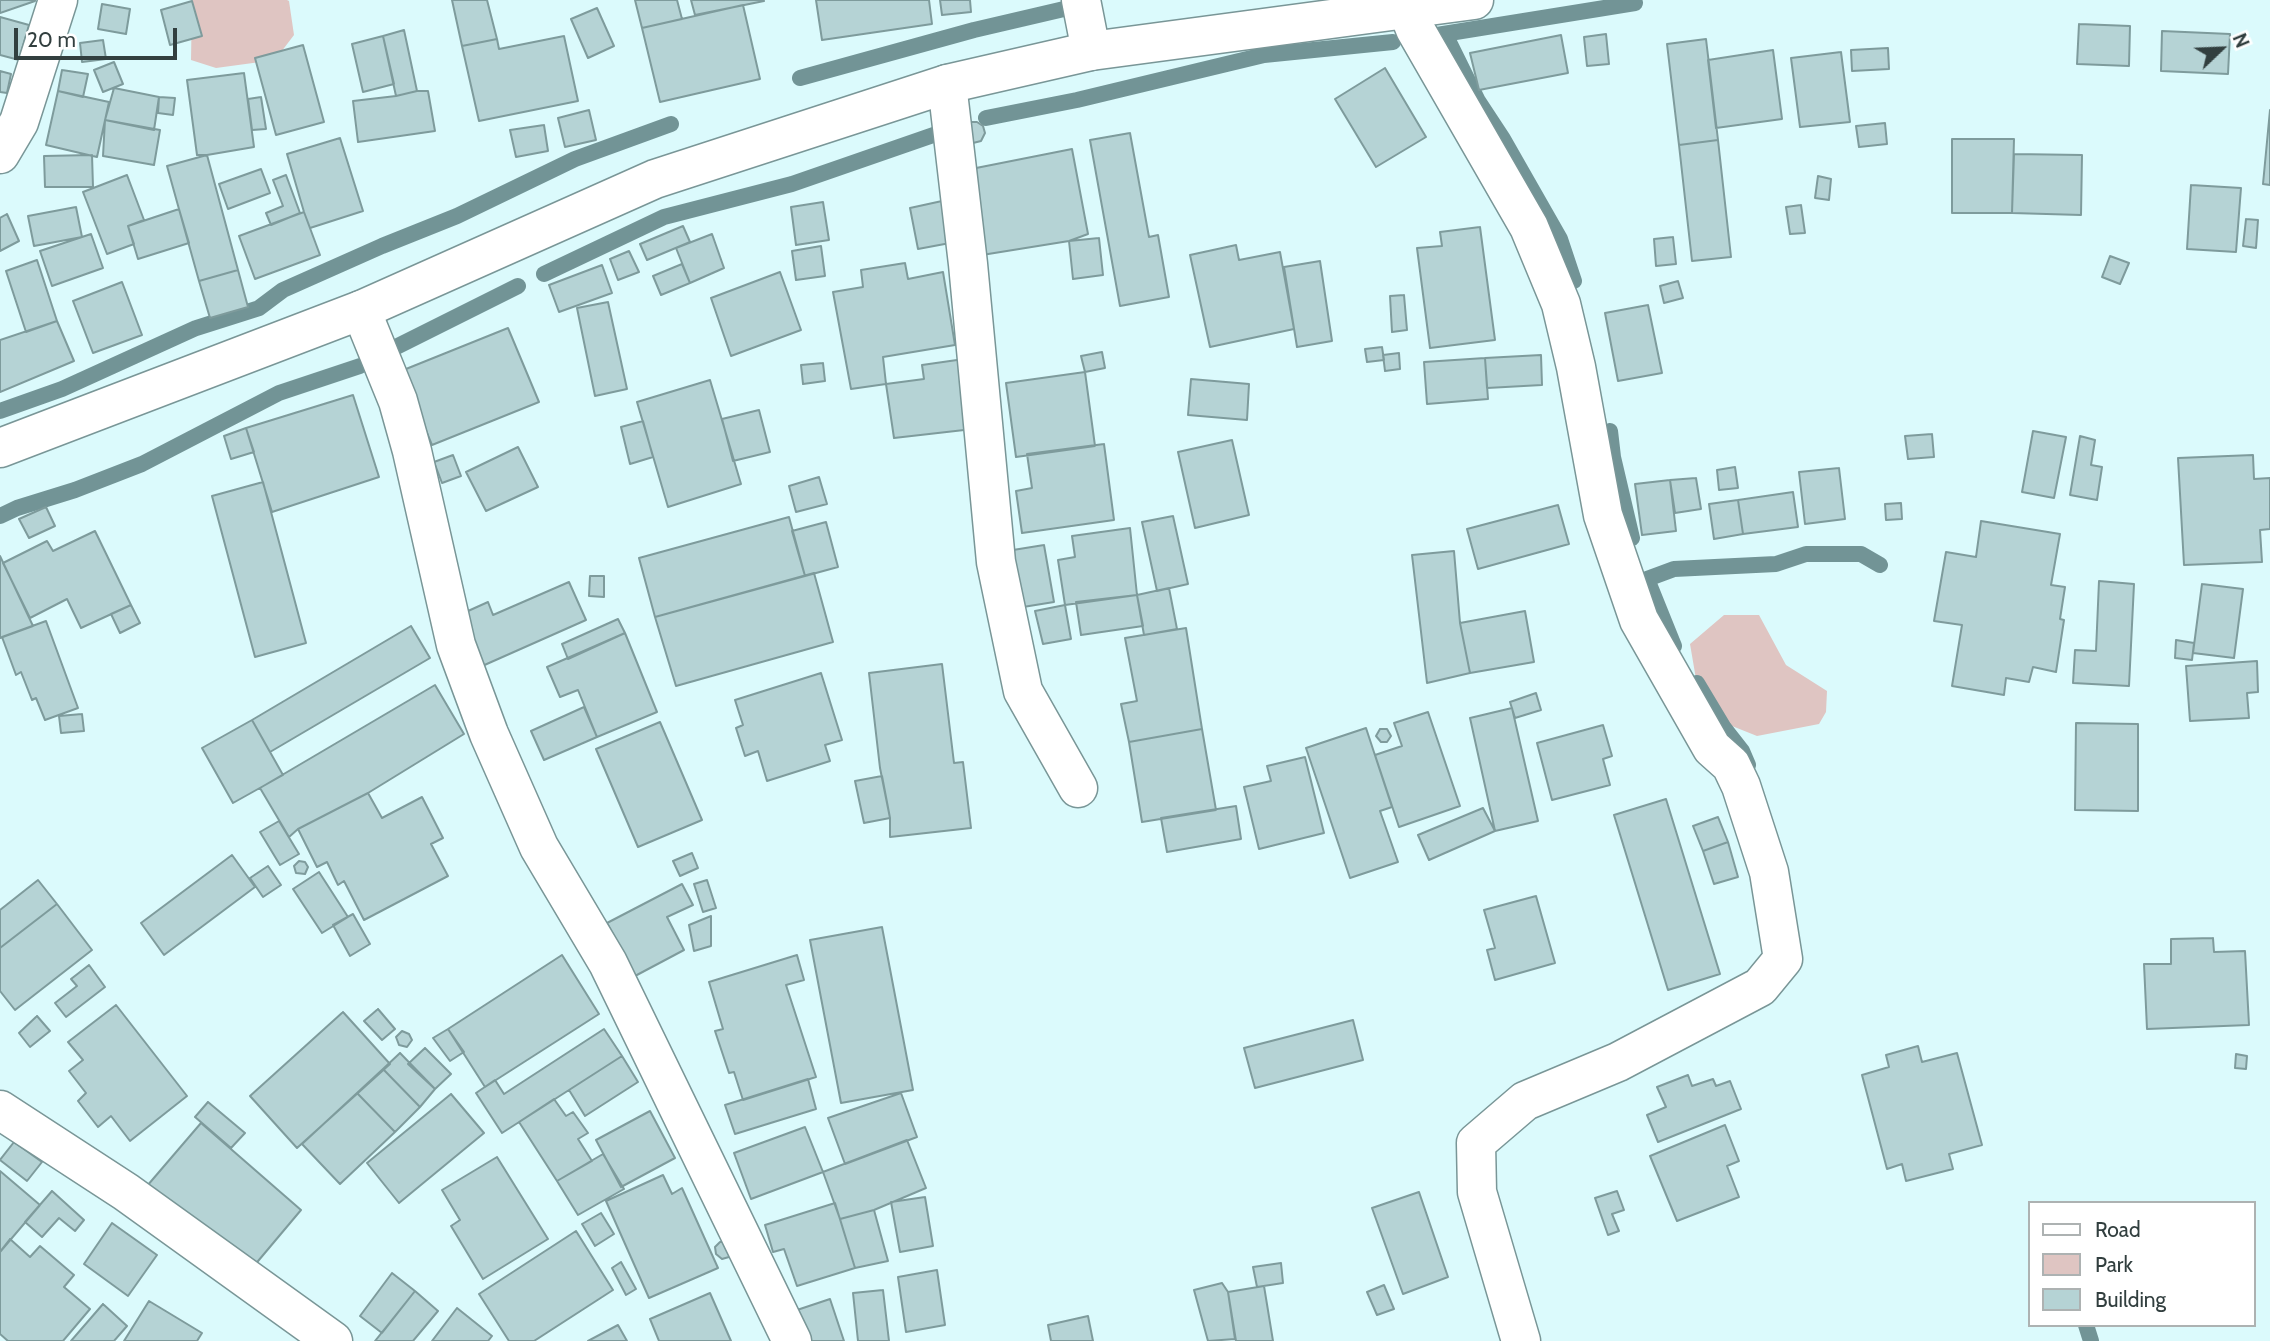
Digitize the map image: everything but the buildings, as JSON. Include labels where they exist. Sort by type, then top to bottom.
[{"type":"street","points":[[0,155],[19,122],[58,0]]},
{"type":"street","points":[[1081,0],[1091,51]]},
{"type":"street","points":[[0,448],[361,310],[654,180],[947,83],[1091,51],[1474,0]]},
{"type":"street","points":[[1407,9],[1415,29],[1529,228],[1561,304],[1576,367],[1603,515],[1639,620],[1712,748],[1731,765],[1741,786],[1769,872],[1783,959],[1760,987],[1618,1062],[1525,1101],[1476,1143],[1478,1192],[1521,1341]]},
{"type":"street","points":[[947,83],[996,562],[1023,691],[1078,788]]},
{"type":"street","points":[[361,310],[397,401],[412,451],[456,646],[489,734],[539,846],[608,963],[792,1341]]},
{"type":"street","points":[[0,1110],[126,1192],[333,1341]]},
{"type":"green space","points":[[192,0],[287,0],[294,35],[275,60],[216,68],[191,60]]},
{"type":"green space","points":[[1724,615],[1759,615],[1786,665],[1827,691],[1826,712],[1819,724],[1757,736],[1702,714],[1690,644]]},
{"type":"waterway","points":[[1437,35],[1635,3]]},
{"type":"waterway","points":[[800,78],[974,30],[1064,9]]},
{"type":"waterway","points":[[1445,34],[1478,101],[1560,239],[1574,281]]},
{"type":"waterway","points":[[986,118],[1077,100],[1264,55],[1393,42]]},
{"type":"waterway","points":[[0,411],[62,389],[196,328],[259,308],[283,290],[457,216],[575,159],[671,124]]},
{"type":"waterway","points":[[544,274],[664,217],[792,184],[942,132]]},
{"type":"waterway","points":[[388,351],[518,286]]},
{"type":"waterway","points":[[0,516],[142,464],[279,393],[360,366]]},
{"type":"waterway","points":[[1610,431],[1613,457],[1632,538]]},
{"type":"waterway","points":[[1674,646],[1647,579],[1674,569],[1776,564],[1806,554],[1861,554],[1880,565]]},
{"type":"waterway","points":[[1697,683],[1724,728],[1742,751],[1748,765]]},
{"type":"waterway","points":[[2087,1327],[2091,1341]]}]
